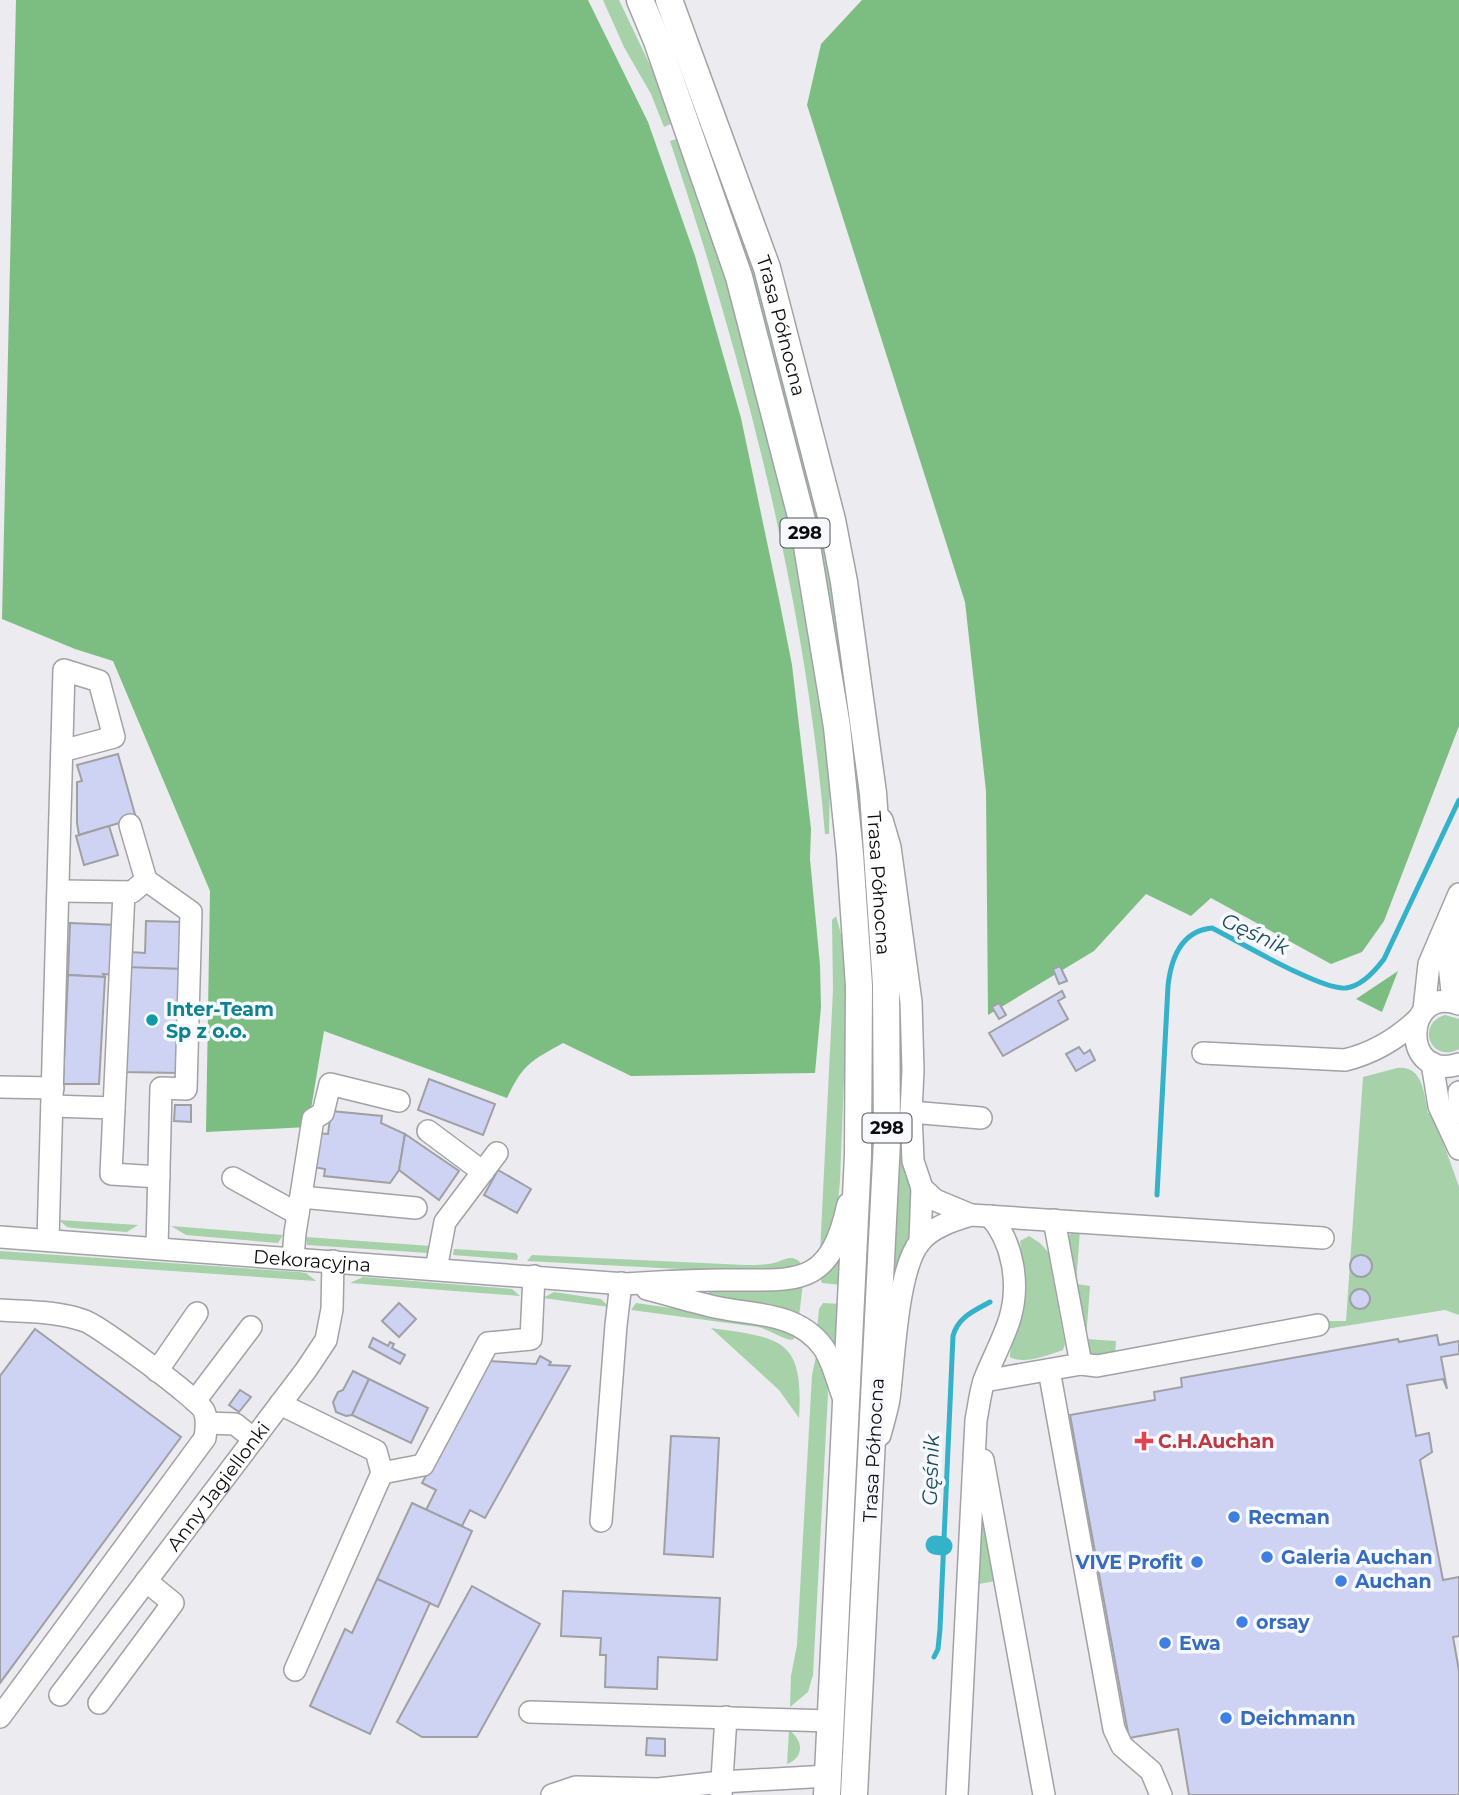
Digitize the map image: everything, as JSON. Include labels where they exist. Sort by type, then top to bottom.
[{"type":"main road","name":"Trasa Północna","points":[[640,0],[657,40],[739,277],[804,528],[837,727],[850,854],[859,986],[858,1154],[827,1786]]},
{"type":"main road","name":"Trasa Północna","points":[[670,0],[767,268],[828,506],[844,582],[873,793],[886,984],[887,1141],[873,1464],[854,1795]]},
{"type":"street","points":[[48,1240],[62,751]]},
{"type":"street","points":[[873,793],[890,847],[905,942],[911,1002],[913,1161],[922,1188],[920,1240],[910,1260],[904,1285],[888,1402],[873,1464]]},
{"type":"street","points":[[130,825],[146,880],[191,912],[186,1089],[161,1088],[157,1248]]},
{"type":"street","points":[[60,891],[132,892],[146,880]]},
{"type":"street","points":[[124,892],[111,1174],[159,1177]]},
{"type":"street","points":[[1203,1053],[1336,1061],[1364,1055],[1401,1036],[1433,1004],[1456,1003],[1449,964],[1458,895]]},
{"type":"street","points":[[1458,895],[1429,964],[1415,1039],[1428,1060],[1439,1106],[1459,1149]]},
{"type":"street","points":[[1364,1055],[1428,1060],[1442,1066],[1459,1064]]},
{"type":"street","points":[[293,1258],[313,1119],[323,1113],[330,1084],[399,1101]]},
{"type":"street","points":[[0,1087],[114,1108]]},
{"type":"street","points":[[1459,1092],[1459,1113]]},
{"type":"street","points":[[911,1112],[981,1118]]},
{"type":"street","points":[[428,1131],[483,1172]]},
{"type":"street","points":[[436,1269],[445,1222],[498,1153]]},
{"type":"street","name":"Dekoracyjna","points":[[0,1237],[623,1283],[767,1281],[795,1278],[808,1273],[826,1259],[843,1227],[858,1154]]},
{"type":"street","points":[[233,1178],[299,1206],[416,1208]]},
{"type":"street","points":[[922,1188],[934,1200],[981,1215],[1324,1238]]},
{"type":"street","points":[[920,1240],[947,1223],[981,1215],[1000,1228],[1011,1257],[1015,1287],[1010,1318],[984,1381],[976,1420],[957,1795]]},
{"type":"street","points":[[1054,1220],[1081,1364]]},
{"type":"street","name":"Anny Jagiellonki","points":[[60,1695],[281,1404],[326,1340],[332,1309],[333,1261]]},
{"type":"street","points":[[382,1473],[423,1465],[488,1343],[531,1339],[534,1276]]},
{"type":"street","name":"Dekoracyjna","points":[[623,1283],[722,1308],[765,1314],[794,1324],[810,1333],[824,1348],[847,1406]]},
{"type":"street","points":[[601,1521],[615,1325],[623,1283]]},
{"type":"street","points":[[0,1717],[205,1438],[207,1423],[204,1409],[186,1391],[88,1321],[54,1314],[2,1312]]},
{"type":"street","points":[[157,1371],[197,1313]]},
{"type":"street","points":[[984,1381],[1081,1364],[1097,1366],[1318,1325]]},
{"type":"street","points":[[195,1401],[251,1327]]},
{"type":"street","points":[[1049,1370],[1114,1730],[1122,1746],[1151,1771],[1161,1795]]},
{"type":"street","points":[[281,1404],[376,1451],[382,1473],[295,1670]]},
{"type":"street","points":[[976,1420],[1044,1795]]},
{"type":"street","points":[[207,1423],[235,1424],[254,1439]]},
{"type":"street","points":[[100,1703],[173,1603],[146,1581]]},
{"type":"street","points":[[530,1712],[831,1721]]},
{"type":"street","points":[[721,1788],[726,1717]]},
{"type":"street","points":[[552,1795],[576,1787],[658,1789],[827,1786]]},
{"type":"green space","points":[[16,0],[588,0],[648,122],[695,256],[741,418],[792,665],[811,829],[810,859],[820,965],[821,1007],[815,1073],[631,1076],[563,1043],[529,1064],[507,1098],[324,1031],[308,1127],[206,1132],[210,891],[113,661],[75,649],[2,619]]},
{"type":"green space","points":[[603,0],[619,0],[659,84],[673,123],[664,127],[651,94],[624,47]]},
{"type":"green space","points":[[651,0],[658,0],[743,228],[824,541],[850,701],[870,888],[876,1086],[870,1286],[863,1286],[841,682]]},
{"type":"green space","points":[[862,0],[1459,0],[1459,726],[1384,921],[1362,952],[1331,964],[1211,898],[1191,916],[1146,894],[1094,951],[988,1015],[986,791],[965,602],[807,105],[821,44]]},
{"type":"green space","points":[[680,138],[744,325],[807,597],[830,776],[829,834],[825,834],[816,745],[787,570],[747,397],[670,141]]},
{"type":"green space","points":[[836,916],[847,956],[840,1181],[836,1224],[820,1253],[833,990],[832,920]]},
{"type":"green space","points":[[896,929],[915,1201],[914,1235],[899,1288],[890,1287]]},
{"type":"green space","points":[[1398,971],[1382,1012],[1356,999]]},
{"type":"green space","points":[[1445,1015],[1459,1019],[1459,1049],[1449,1052],[1434,1047],[1429,1034],[1436,1020]]},
{"type":"green space","points":[[1397,1068],[1412,1071],[1421,1082],[1428,1113],[1433,1113],[1459,1187],[1459,1315],[1445,1310],[1326,1329],[1326,1321],[1346,1321],[1363,1077]]},
{"type":"green space","points":[[59,1220],[138,1225],[127,1232],[67,1227]]},
{"type":"green space","points":[[171,1226],[283,1235],[278,1243],[186,1235]]},
{"type":"green space","points":[[1080,1230],[1076,1284],[1090,1286],[1086,1339],[1116,1341],[1115,1356],[1089,1356],[1065,1240],[1073,1231]]},
{"type":"green space","points":[[1029,1236],[1048,1252],[1065,1344],[1063,1350],[1022,1360],[1010,1357],[1026,1294],[1020,1241]]},
{"type":"green space","points":[[306,1237],[431,1246],[428,1253],[307,1245]]},
{"type":"green space","points":[[454,1249],[516,1253],[518,1256],[517,1260],[453,1255]]},
{"type":"green space","points":[[0,1251],[298,1272],[306,1273],[316,1281],[0,1259]]},
{"type":"green space","points":[[840,1252],[842,1285],[822,1283],[819,1274]]},
{"type":"green space","points":[[532,1255],[745,1265],[768,1264],[791,1258],[803,1266],[776,1274],[527,1261]]},
{"type":"green space","points":[[363,1277],[512,1289],[520,1296],[350,1283]]},
{"type":"green space","points":[[803,1283],[799,1317],[712,1299],[708,1295],[710,1289]]},
{"type":"green space","points":[[554,1292],[601,1299],[609,1307],[543,1298]]},
{"type":"green space","points":[[636,1303],[762,1321],[797,1336],[792,1340],[758,1327],[631,1310]]},
{"type":"green space","points":[[823,1303],[841,1304],[838,1354],[817,1330],[819,1309]]},
{"type":"green space","points":[[862,1305],[869,1306],[844,1795],[837,1795]]},
{"type":"green space","points":[[711,1328],[755,1335],[783,1347],[792,1357],[797,1372],[800,1392],[799,1418],[779,1390]]},
{"type":"green space","points":[[817,1352],[828,1394],[813,1675],[808,1692],[790,1707],[791,1676],[797,1645],[812,1375]]},
{"type":"green space","points":[[980,1517],[984,1519],[996,1581],[973,1585]]},
{"type":"green space","points":[[789,1730],[794,1734],[800,1748],[797,1757],[787,1764]]},
{"type":"building","points":[[118,754],[136,818],[79,835],[77,782],[82,781],[77,765]]},
{"type":"building","points":[[109,826],[118,855],[84,865],[76,836]]},
{"type":"building","points":[[146,921],[183,922],[182,969],[130,968],[130,952],[145,953]]},
{"type":"building","points":[[70,923],[117,925],[115,975],[68,975]]},
{"type":"building","points":[[1060,966],[1067,981],[1059,984],[1053,969]]},
{"type":"building","name":"Inter-Team Sp z o.o.","points":[[126,967],[182,969],[179,1073],[123,1072]]},
{"type":"building","points":[[68,975],[105,977],[99,1084],[63,1084]]},
{"type":"building","points":[[1062,991],[1065,997],[1058,1001],[1068,1019],[1003,1056],[989,1033]]},
{"type":"building","points":[[999,1003],[1006,1015],[999,1019],[992,1007]]},
{"type":"building","points":[[1079,1047],[1084,1054],[1090,1050],[1095,1060],[1076,1071],[1066,1054]]},
{"type":"building","points":[[429,1079],[495,1104],[483,1135],[418,1110]]},
{"type":"building","points":[[175,1105],[191,1105],[191,1122],[174,1121]]},
{"type":"building","points":[[331,1111],[382,1116],[381,1123],[405,1134],[399,1170],[390,1183],[324,1176],[325,1169],[313,1167],[316,1133],[328,1134]]},
{"type":"building","points":[[405,1134],[459,1171],[439,1200],[399,1170]]},
{"type":"building","points":[[498,1170],[531,1189],[517,1213],[484,1195]]},
{"type":"building","points":[[1361,1255],[1371,1262],[1372,1266],[1365,1276],[1361,1277],[1351,1270],[1350,1266],[1357,1256]]},
{"type":"building","points":[[1356,1289],[1364,1289],[1370,1299],[1364,1309],[1356,1309],[1350,1303],[1350,1295]]},
{"type":"building","points":[[399,1303],[416,1319],[399,1337],[382,1321]]},
{"type":"building","points":[[35,1329],[181,1437],[0,1683],[0,1376]]},
{"type":"building","name":"Galeria Auchan","points":[[1437,1335],[1439,1345],[1459,1341],[1459,1354],[1441,1357],[1447,1389],[1443,1379],[1407,1385],[1416,1436],[1429,1433],[1432,1452],[1420,1460],[1443,1580],[1459,1577],[1459,1636],[1453,1637],[1459,1671],[1459,1795],[1189,1795],[1178,1729],[1129,1738],[1070,1415],[1155,1400],[1154,1392],[1182,1387],[1181,1378],[1398,1339],[1399,1342]]},
{"type":"building","points":[[373,1338],[388,1346],[390,1342],[394,1344],[392,1348],[405,1355],[400,1364],[369,1347]]},
{"type":"building","points":[[540,1356],[551,1362],[549,1365],[570,1366],[485,1518],[470,1510],[462,1526],[426,1510],[436,1490],[422,1483],[489,1361],[536,1364]]},
{"type":"building","points":[[353,1371],[369,1379],[352,1415],[346,1416],[336,1412],[333,1402]]},
{"type":"building","points":[[369,1379],[428,1408],[411,1443],[352,1415]]},
{"type":"building","points":[[240,1390],[251,1397],[239,1412],[229,1405]]},
{"type":"building","points":[[671,1436],[719,1438],[713,1557],[664,1554]]},
{"type":"building","points":[[412,1503],[472,1531],[438,1607],[377,1579]]},
{"type":"building","points":[[377,1579],[430,1603],[370,1734],[310,1706],[345,1629],[352,1633]]},
{"type":"building","points":[[472,1586],[540,1624],[477,1737],[422,1737],[397,1722]]},
{"type":"building","points":[[563,1591],[720,1598],[717,1660],[658,1657],[657,1689],[605,1687],[606,1655],[600,1655],[601,1638],[561,1636]]},
{"type":"building","points":[[647,1738],[665,1739],[665,1756],[646,1755]]},
{"type":"waterway","name":"Gęśnik","points":[[1157,1195],[1168,986],[1175,956],[1185,940],[1192,934],[1212,928],[1319,982],[1334,987],[1352,987],[1363,981],[1384,959],[1459,800]]},
{"type":"waterway","name":"Gęśnik","points":[[934,1657],[938,1649],[940,1629],[953,1336],[963,1319],[990,1302]]},
{"type":"waterway","points":[[935,1545],[943,1546]]},
{"type":"place","name":"Inter-Team Sp z o.o.","points":[[152,1020]]},
{"type":"place","name":"C.H.Auchan","points":[[1144,1441]]},
{"type":"place","name":"Recman","points":[[1234,1517]]},
{"type":"place","name":"Galeria Auchan","points":[[1267,1557]]},
{"type":"place","name":"VIVE Profit","points":[[1197,1562]]},
{"type":"place","name":"Auchan","points":[[1341,1581]]},
{"type":"place","name":"orsay","points":[[1242,1622]]},
{"type":"place","name":"Ewa","points":[[1165,1643]]},
{"type":"place","name":"Deichmann","points":[[1226,1718]]}]
